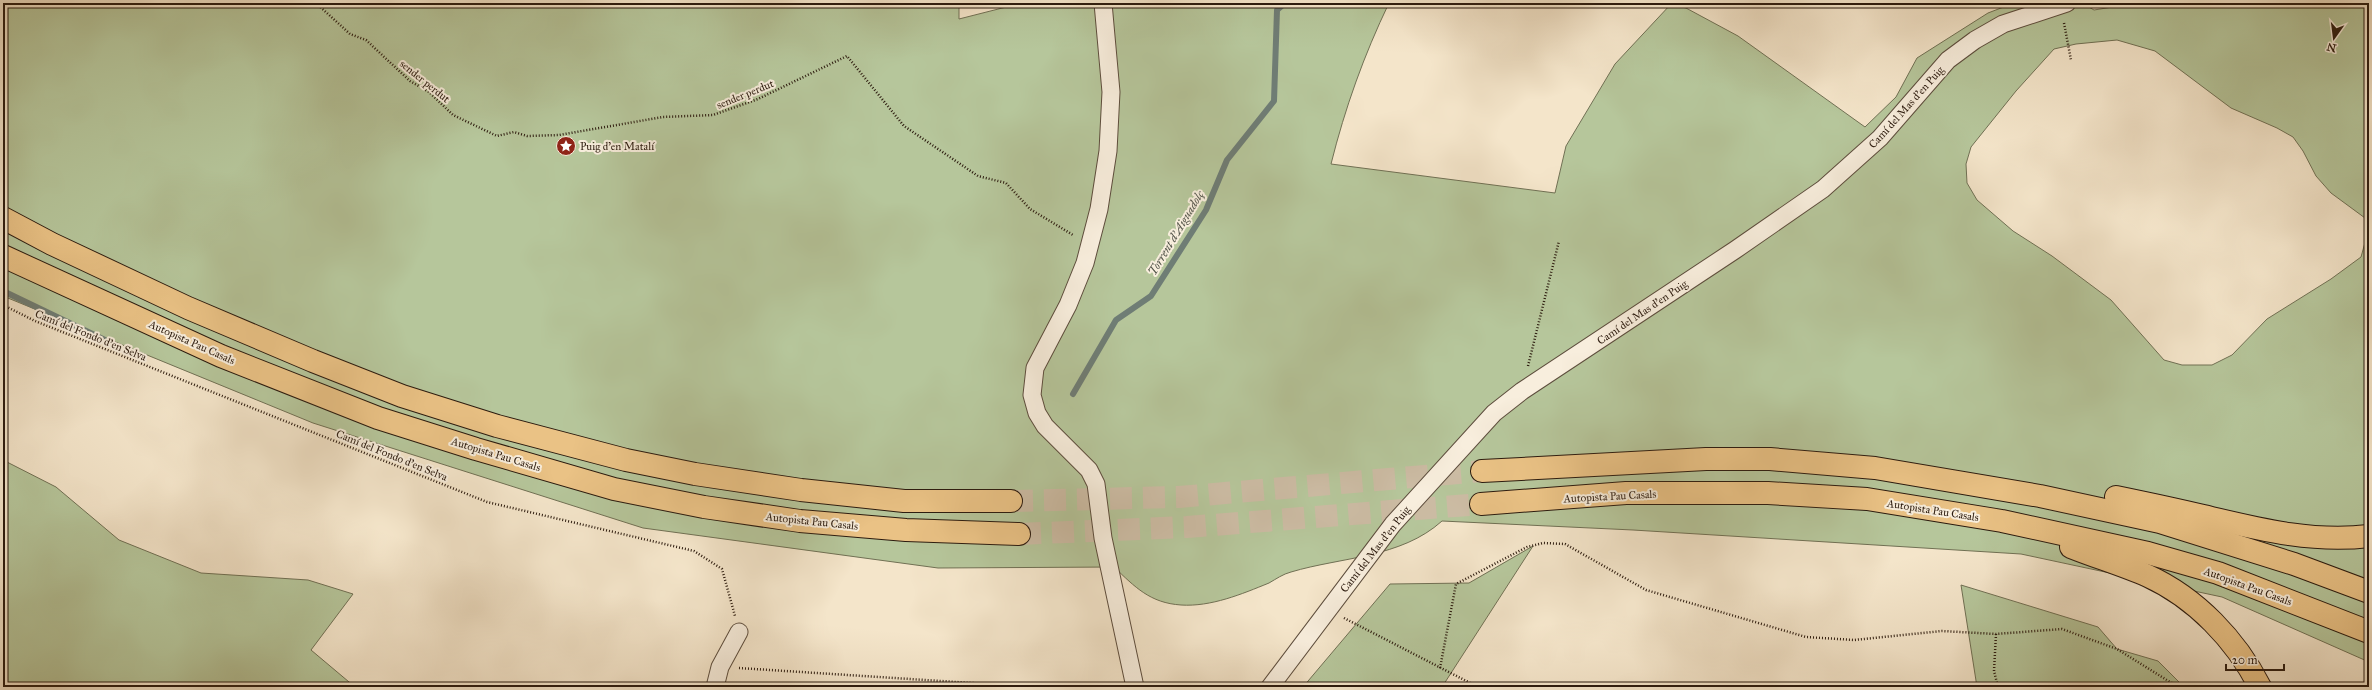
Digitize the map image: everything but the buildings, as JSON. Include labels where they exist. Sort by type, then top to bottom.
[{"type":"highway","points":[[3,218],[52,244],[188,308],[313,361],[402,396],[497,426],[626,460],[696,474],[778,486],[904,500],[1011,501]]},
{"type":"highway","name":"Autopista Pau Casals","points":[[3,256],[221,356],[378,418],[476,450],[614,489],[704,507],[800,521],[906,530],[1019,534]]},
{"type":"highway","points":[[1482,471],[1706,458],[1831,464],[1914,473],[2040,496],[2160,522],[2294,564],[2369,592]]},
{"type":"highway","points":[[1914,473],[1980,470],[2184,511],[2272,532],[2311,537],[2349,538],[2369,536]]},
{"type":"highway","name":"Autopista Pau Casals","points":[[1481,504],[1626,493],[1768,493],[1867,499],[2002,521],[2148,553],[2218,574],[2369,632]]},
{"type":"highway","points":[[2002,521],[2148,576],[2181,595],[2216,624],[2244,657],[2260,687]]},
{"type":"street","points":[[1103,3],[1111,92],[1108,150],[1099,209],[1085,263],[1068,305],[1035,368],[1032,395],[1037,413],[1045,426],[1089,470],[1096,484],[1097,507],[1135,687]]},
{"type":"street","name":"Camí del Mas d'en Puig","points":[[1270,687],[1393,524],[1494,414],[1522,391],[1736,250],[1823,189],[1880,138],[1948,60],[1975,40],[2003,24],[2064,4]]},
{"type":"street","points":[[716,687],[720,667],[739,632]]},
{"type":"path","name":"sender perdut","points":[[316,3],[350,34],[366,40],[410,81],[429,92],[453,115],[497,136],[514,132],[527,136],[559,135],[663,117],[713,115],[758,99],[847,56],[904,126],[978,176],[1006,183],[1030,209],[1074,236]]},
{"type":"path","points":[[2064,4],[2071,60]]},
{"type":"path","points":[[1522,391],[1559,240]]},
{"type":"path","name":"Camí del Fondo d'en Selva","points":[[3,305],[35,321],[487,502],[694,551],[722,569],[739,632]]},
{"type":"path","points":[[1440,668],[1456,584],[1527,547],[1543,542],[1565,544],[1646,590],[1806,637],[1854,640],[1942,631],[1996,634],[2062,629],[2117,649],[2178,687]]},
{"type":"path","points":[[1328,609],[1478,687]]},
{"type":"path","points":[[1996,634],[1994,671],[1998,687]]},
{"type":"path","points":[[720,667],[1034,687]]},
{"type":"green space","points":[[3,3],[959,3],[959,19],[1022,3],[1389,3],[1371,42],[1356,82],[1342,123],[1331,164],[1555,193],[1566,146],[1615,64],[1671,4],[1686,8],[1738,36],[1865,127],[1896,97],[1917,58],[1988,13],[2014,3],[2082,3],[2094,10],[2137,3],[2369,3],[2369,662],[2222,597],[2021,554],[1633,530],[1442,521],[1426,533],[1389,549],[1370,555],[1288,573],[1269,583],[1215,602],[1181,605],[1160,601],[1144,593],[1114,567],[938,568],[643,528],[313,423],[3,296]],"holes":[[[2117,40],[2155,51],[2231,108],[2277,128],[2293,137],[2303,151],[2316,176],[2331,193],[2365,218],[2366,239],[2361,257],[2331,279],[2267,319],[2232,355],[2212,365],[2182,365],[2164,360],[2111,300],[2052,256],[2013,231],[1977,200],[1967,183],[1966,164],[1971,147],[2016,91],[2054,49],[2076,44]]]},
{"type":"green space","points":[[3,460],[56,487],[119,540],[201,573],[308,580],[353,594],[311,650],[355,687],[3,687]]},
{"type":"green space","points":[[1533,546],[1442,687],[1303,687],[1390,584],[1469,583]]},
{"type":"green space","points":[[1961,585],[2098,627],[2117,649],[2158,661],[2184,687],[1977,687]]},
{"type":"waterway","name":"Torrent d'Aiguadolç","points":[[1073,394],[1116,320],[1151,296],[1206,210],[1227,160],[1274,101],[1277,10],[1285,3]]},
{"type":"waterway","points":[[3,291],[107,341]]},
{"type":"tunnel","points":[[1011,501],[1179,497],[1482,471]]},
{"type":"tunnel","points":[[1019,534],[1187,527],[1481,504]]},
{"type":"place","name":"Puig d'en Matalí","points":[[566,146]]}]
